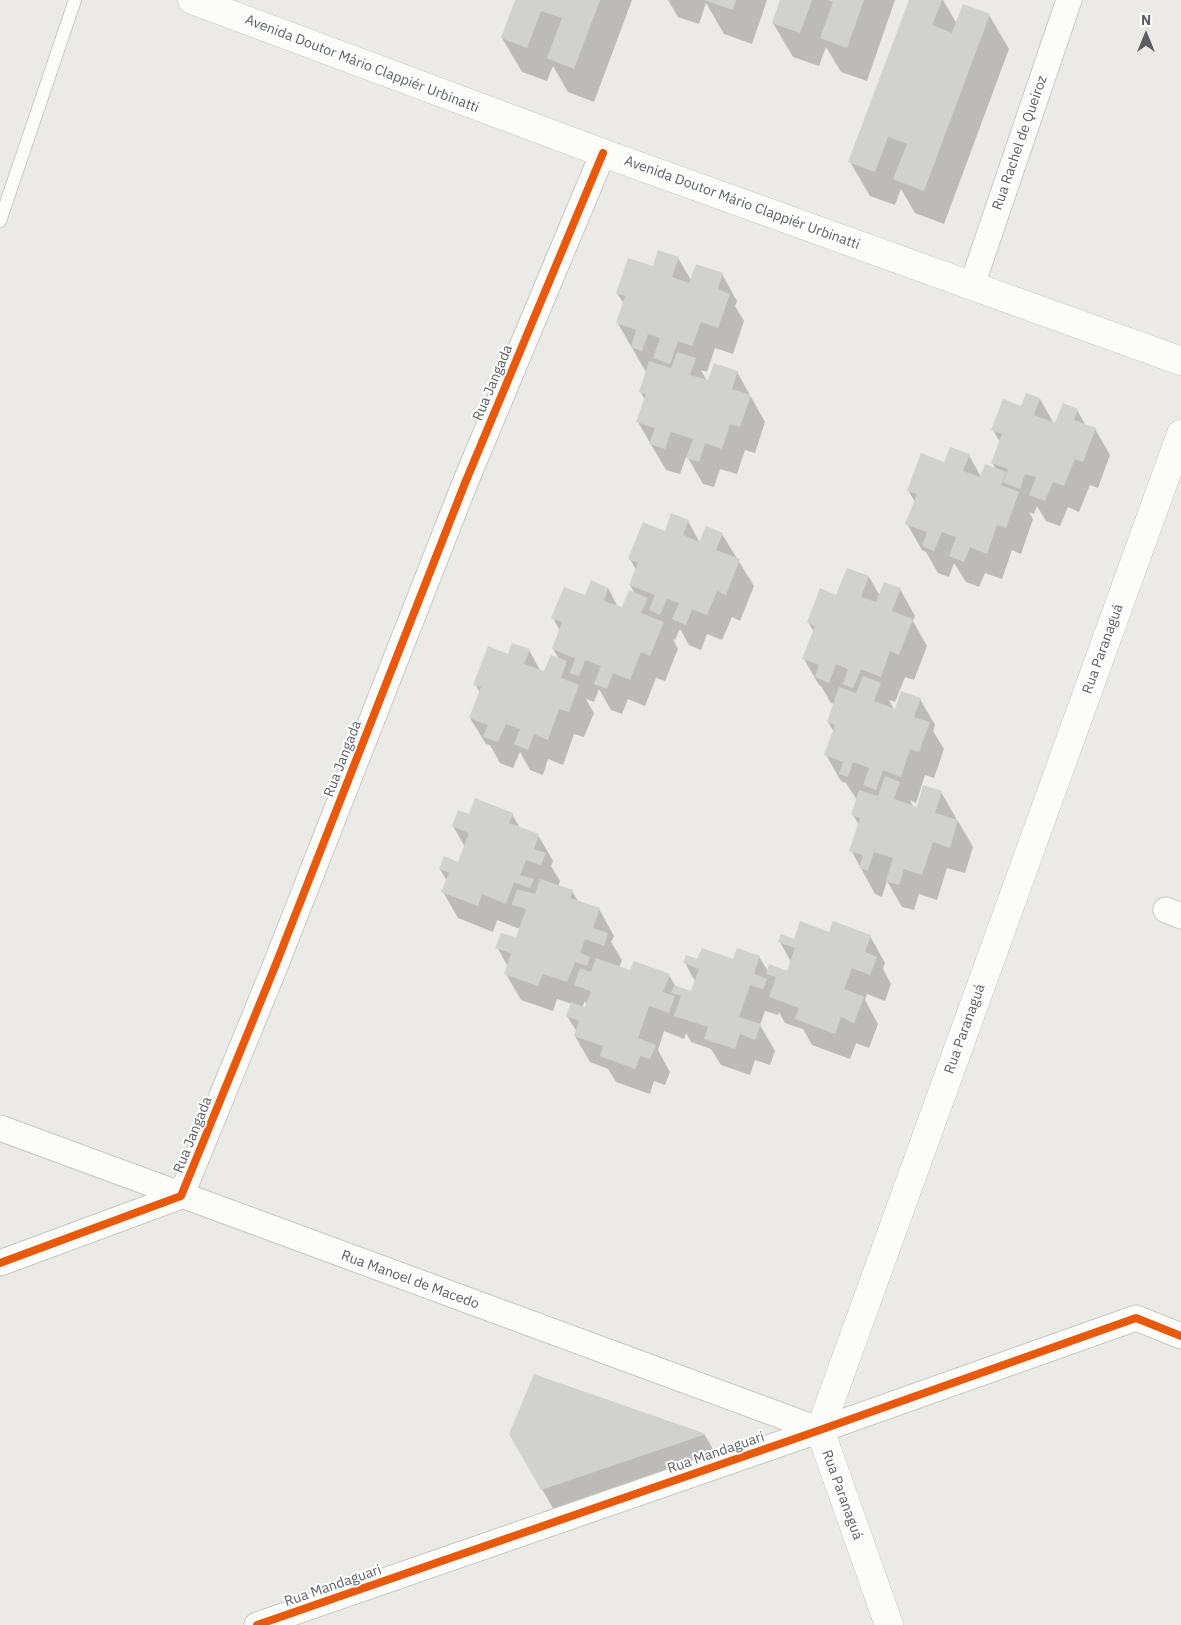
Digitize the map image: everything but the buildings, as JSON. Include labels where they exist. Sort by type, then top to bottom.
[{"type":"main road","name":"Avenida Doutor Mário Clappiér Urbinatti","points":[[192,0],[603,153],[1181,361]]},
{"type":"main road","name":"Rua Paranaguá","points":[[889,1625],[820,1430],[1181,434]]},
{"type":"street","name":"Rua Rachel de Queiroz","points":[[972,285],[1069,0]]},
{"type":"street","name":"Rua Jangada","points":[[181,1196],[274,969],[461,492],[603,153]]},
{"type":"street","name":"Rua Manoel de Macedo","points":[[0,1128],[820,1430]]},
{"type":"street","points":[[0,1263],[181,1196]]},
{"type":"street","name":"Rua Mandaguari","points":[[257,1625],[820,1430],[1136,1318],[1181,1336]]},
{"type":"lane","points":[[0,221],[75,0]]},
{"type":"cycle path","points":[[0,1263],[181,1196],[274,969],[465,483],[603,153]]},
{"type":"cycle path","points":[[257,1625],[820,1430],[1136,1318],[1181,1336]]}]
